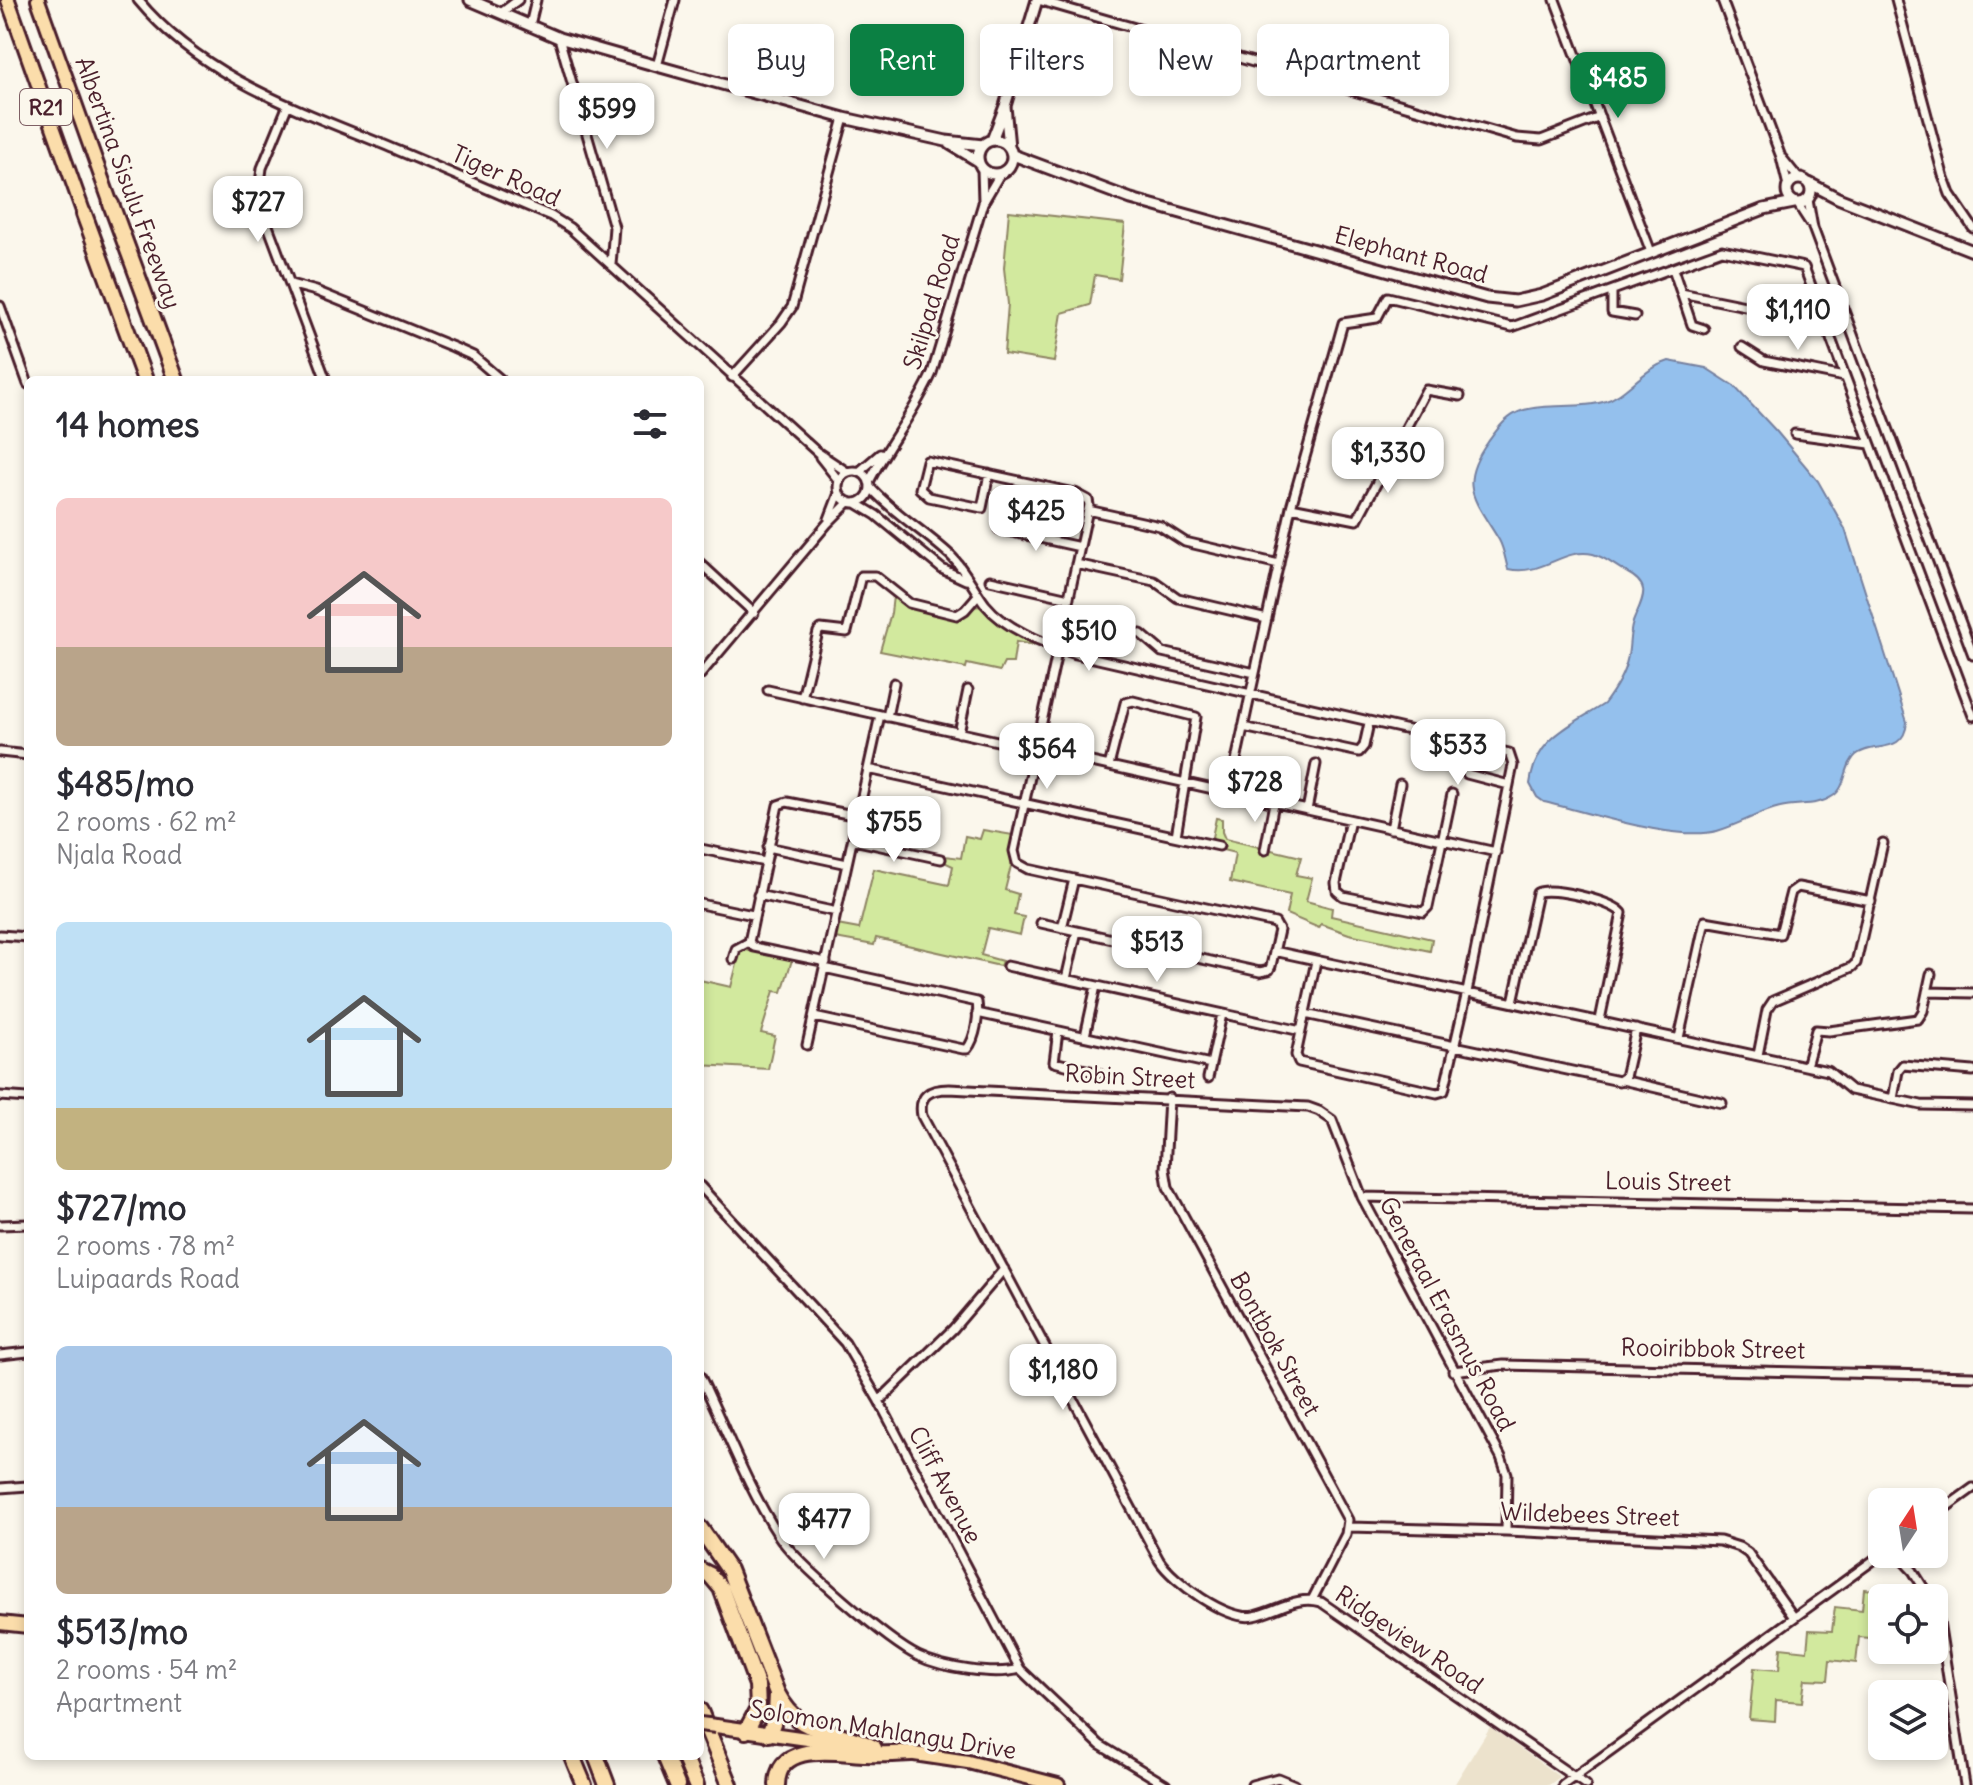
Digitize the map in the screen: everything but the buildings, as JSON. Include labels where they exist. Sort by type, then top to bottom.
[{"type":"highway","name":"Albertina Sisulu Freeway","points":[[111,204],[175,376]]},
{"type":"highway","name":"R21","points":[[84,214],[144,376]]},
{"type":"highway","points":[[704,1534],[729,1570],[777,1693],[793,1717],[806,1726],[853,1738],[874,1748]]},
{"type":"highway","points":[[704,1572],[721,1588],[757,1685],[758,1709],[742,1730]]},
{"type":"highway","points":[[769,1734],[776,1715],[777,1693]]},
{"type":"highway","points":[[704,1721],[730,1785]]},
{"type":"highway","points":[[704,1736],[724,1785]]},
{"type":"highway","points":[[777,1785],[783,1765],[800,1754],[911,1753]]},
{"type":"highway","points":[[576,1760],[585,1785]]},
{"type":"highway","points":[[598,1760],[607,1785]]},
{"type":"highway","points":[[667,1760],[677,1785]]},
{"type":"highway","points":[[686,1760],[696,1785]]},
{"type":"main road","name":"R21","points":[[8,0],[84,214]]},
{"type":"main road","name":"Albertina Sisulu Freeway","points":[[38,0],[111,204]]},
{"type":"main road","points":[[0,1623],[24,1626]]},
{"type":"main road","name":"Solomon Mahlangu Drive","points":[[704,1726],[968,1762],[1058,1785]]},
{"type":"street","name":"Tiger Road","points":[[138,0],[200,56],[287,107],[400,151],[551,216],[576,233],[817,452],[847,472]]},
{"type":"street","points":[[470,0],[559,38],[657,66],[844,118],[946,141],[1002,141],[1011,151]]},
{"type":"street","points":[[502,12],[518,0]]},
{"type":"street","points":[[530,25],[536,0]]},
{"type":"street","points":[[657,66],[675,0]]},
{"type":"street","points":[[980,165],[978,155],[988,142],[1005,106],[1038,0],[1504,135],[1541,140],[1600,117]]},
{"type":"street","points":[[1555,0],[1651,252]]},
{"type":"street","points":[[1722,0],[1781,157],[1789,197],[1813,228]]},
{"type":"street","points":[[1896,0],[1943,175],[1950,194],[1973,228]]},
{"type":"street","points":[[559,38],[614,227],[611,265]]},
{"type":"street","points":[[946,141],[990,174],[1000,174],[1009,168],[1011,151],[1005,106]]},
{"type":"street","points":[[287,107],[262,168],[258,189],[266,221],[324,376]]},
{"type":"street","points":[[732,377],[792,307],[844,118]]},
{"type":"street","name":"Elephant Road","points":[[1011,151],[1043,167],[1131,199],[1506,301],[1542,295],[1764,209],[1796,203]]},
{"type":"street","points":[[1781,157],[1812,190],[1809,198],[1813,228],[1973,655]]},
{"type":"street","name":"Skilpad Road","points":[[980,165],[983,203]]},
{"type":"street","name":"Elephant Road","points":[[1009,168],[1043,167]]},
{"type":"street","name":"Skilpad Road","points":[[870,484],[885,450],[920,399],[940,356],[983,203],[1000,174]]},
{"type":"street","points":[[1788,188],[1804,181]]},
{"type":"street","points":[[1804,181],[1838,198],[1973,251]]},
{"type":"street","name":"Elephant Road","points":[[1764,209],[1788,188]]},
{"type":"street","points":[[1796,203],[1824,195],[1838,198]]},
{"type":"street","points":[[1229,793],[1291,507],[1343,323],[1377,318],[1388,297],[1512,327],[1722,250],[1804,267],[1973,716]]},
{"type":"street","points":[[1673,269],[1692,325],[1704,329]]},
{"type":"street","points":[[290,284],[316,291],[453,347],[473,356],[496,376]]},
{"type":"street","points":[[1612,291],[1612,312],[1635,316]]},
{"type":"street","points":[[1681,293],[1824,322]]},
{"type":"street","points":[[0,306],[25,376]]},
{"type":"street","points":[[1742,347],[1764,361],[1844,377]]},
{"type":"street","points":[[1291,507],[1357,520],[1426,390],[1460,396]]},
{"type":"street","points":[[1795,434],[1870,444]]},
{"type":"street","name":"Skilpad Road","points":[[859,472],[885,450]]},
{"type":"street","name":"Tiger Road","points":[[817,452],[839,481]]},
{"type":"street","points":[[989,474],[982,508],[929,497],[920,489],[927,461],[989,474],[1075,493],[1088,500],[1014,851],[1017,863],[1028,869],[1275,923],[1279,930],[1269,970],[1260,972],[1041,923]]},
{"type":"street","points":[[827,524],[839,493],[839,481],[847,472],[859,472],[887,504],[949,554],[988,608],[1005,622],[1058,647],[1076,654],[1369,723],[1509,753],[1513,765],[1446,1087],[1437,1093],[1299,1062],[1296,1055],[1316,961]]},
{"type":"street","points":[[704,670],[827,524],[852,503],[868,496],[870,484]]},
{"type":"street","points":[[839,493],[876,515],[942,569],[968,581]]},
{"type":"street","points":[[1088,510],[1160,526],[1185,542],[1279,564]]},
{"type":"street","points":[[999,529],[1080,547]]},
{"type":"street","points":[[1076,564],[1154,581],[1178,598],[1267,619]]},
{"type":"street","points":[[704,567],[754,613]]},
{"type":"street","points":[[802,698],[818,632],[821,629],[847,632],[861,576],[875,576],[909,603],[957,615],[978,595]]},
{"type":"street","points":[[990,580],[1069,598]]},
{"type":"street","points":[[1064,618],[1141,634],[1162,652],[1255,673]]},
{"type":"street","points":[[807,1045],[868,769],[894,683]]},
{"type":"street","points":[[768,690],[1496,852]]},
{"type":"street","points":[[959,733],[968,690]]},
{"type":"street","points":[[1109,766],[1125,703],[1133,701],[1196,717],[1176,836]]},
{"type":"street","points":[[1243,727],[1359,752],[1364,746],[1369,723]]},
{"type":"street","points":[[1470,744],[1465,769],[1467,774],[1509,785]]},
{"type":"street","points":[[0,752],[24,755]]},
{"type":"street","points":[[1307,810],[1316,764]]},
{"type":"street","points":[[868,769],[1219,846]]},
{"type":"street","points":[[1391,829],[1400,784]]},
{"type":"street","points":[[1350,820],[1336,883],[1337,891],[1343,896],[1423,912],[1428,907],[1452,794]]},
{"type":"street","points":[[749,942],[778,805],[783,801],[904,820]]},
{"type":"street","points":[[1265,850],[1274,803]]},
{"type":"street","points":[[853,840],[941,859]]},
{"type":"street","points":[[1758,1055],[1767,1010],[1773,1001],[1856,963],[1883,843]]},
{"type":"street","points":[[768,847],[847,864]]},
{"type":"street","points":[[704,850],[765,862]]},
{"type":"street","points":[[1062,928],[1074,879]]},
{"type":"street","points":[[1679,1038],[1705,921],[1780,934],[1791,892],[1798,887],[1871,901]]},
{"type":"street","points":[[1513,1002],[1537,893],[1548,890],[1606,903],[1622,913],[1600,1020]]},
{"type":"street","points":[[758,895],[837,912]]},
{"type":"street","points":[[704,905],[753,915]]},
{"type":"street","points":[[1066,979],[1077,931]]},
{"type":"street","points":[[0,935],[24,937]]},
{"type":"street","points":[[749,942],[754,947],[977,1002],[972,1042],[967,1049],[814,1017]]},
{"type":"street","points":[[733,959],[736,949],[749,942]]},
{"type":"street","points":[[1274,951],[1806,1066],[1832,1073],[1851,1090],[1921,1105],[1973,1106]]},
{"type":"street","points":[[1007,966],[1301,1031]]},
{"type":"street","points":[[1806,1066],[1816,1030],[1915,1020],[1921,1015],[1931,974]]},
{"type":"street","points":[[1085,1036],[1096,986]]},
{"type":"street","points":[[1927,992],[1973,993]]},
{"type":"street","points":[[977,1013],[1211,1064]]},
{"type":"street","points":[[1208,1078],[1222,1014]]},
{"type":"street","points":[[1305,1014],[1722,1103]]},
{"type":"street","points":[[1622,1080],[1636,1029]]},
{"type":"street","points":[[1058,1031],[1054,1062],[1098,1073]]},
{"type":"street","points":[[1893,1099],[1898,1071],[1903,1065],[1973,1071]]},
{"type":"street","name":"Robin Street","points":[[925,1095],[936,1089],[949,1089],[1169,1098],[1308,1107],[1332,1120]]},
{"type":"street","name":"Ridgeview Road","points":[[925,1095],[921,1103],[922,1116],[1165,1570],[1177,1582],[1235,1616],[1254,1616],[1298,1601],[1321,1602],[1586,1785]]},
{"type":"street","points":[[0,1096],[24,1098]]},
{"type":"street","name":"Bontbok Street","points":[[1169,1098],[1165,1169],[1168,1187],[1346,1514],[1349,1527]]},
{"type":"street","name":"Generaal Erasmus Road","points":[[1332,1120],[1362,1197],[1504,1466],[1508,1497],[1506,1531]]},
{"type":"street","name":"Cliff Avenue","points":[[704,1190],[835,1330],[879,1401],[1020,1669],[1100,1745],[1166,1785]]},
{"type":"street","name":"Louis Street","points":[[1362,1197],[1973,1209]]},
{"type":"street","points":[[0,1225],[24,1224]]},
{"type":"street","points":[[879,1401],[953,1329],[1004,1269]]},
{"type":"street","points":[[0,1355],[24,1352]]},
{"type":"street","name":"Rooiribbok Street","points":[[1453,1371],[1503,1365],[1973,1376]]},
{"type":"street","points":[[704,1384],[765,1511],[791,1552],[881,1630],[919,1657],[1000,1673],[1020,1669]]},
{"type":"street","points":[[0,1488],[24,1486]]},
{"type":"street","points":[[1948,1506],[1973,1488]]},
{"type":"street","points":[[1312,1600],[1349,1527]]},
{"type":"street","name":"Wildebees Street","points":[[1349,1527],[1506,1531],[1729,1543],[1748,1553],[1793,1616]]},
{"type":"street","points":[[1563,1785],[1868,1564]]},
{"type":"street","points":[[1946,1664],[1965,1785]]},
{"type":"street","points":[[1252,1785],[1278,1778],[1295,1785]]},
{"type":"shaded area","points":[[1490,1727],[1560,1777],[1549,1785],[1454,1785]]},
{"type":"green space","points":[[1009,211],[1125,224],[1119,279],[1095,275],[1090,305],[1062,313],[1054,362],[1004,354],[1008,304],[1004,268]]},
{"type":"green space","points":[[893,596],[922,611],[945,617],[981,606],[1001,625],[1034,645],[1016,642],[1013,663],[1004,663],[1000,671],[967,664],[966,668],[880,651]]},
{"type":"green space","points":[[1216,818],[1222,819],[1225,839],[1301,857],[1296,875],[1312,878],[1306,901],[1332,908],[1331,916],[1432,939],[1430,951],[1349,934],[1321,924],[1319,928],[1286,914],[1290,895],[1230,882],[1235,853],[1218,849],[1212,837]]},
{"type":"green space","points":[[983,830],[1013,835],[1012,862],[1005,890],[1018,894],[1014,915],[1024,917],[1020,935],[988,928],[981,955],[1002,961],[1000,966],[876,938],[874,945],[835,938],[837,925],[859,929],[874,869],[949,885],[953,866],[944,862],[945,856],[961,858],[965,836],[980,839]]},
{"type":"green space","points":[[741,949],[792,960],[782,992],[774,991],[761,1033],[775,1036],[768,1069],[704,1065],[704,981],[731,987]]},
{"type":"green space","points":[[1864,1589],[1868,1589],[1868,1638],[1859,1637],[1856,1663],[1830,1660],[1828,1680],[1805,1679],[1802,1702],[1776,1700],[1775,1721],[1749,1719],[1754,1668],[1779,1670],[1781,1648],[1807,1651],[1809,1630],[1832,1631],[1835,1607],[1862,1610]]},
{"type":"water","points":[[1669,361],[1706,368],[1734,386],[1818,481],[1845,529],[1907,722],[1905,733],[1894,744],[1856,755],[1838,792],[1826,800],[1780,807],[1717,831],[1700,833],[1679,833],[1631,824],[1544,802],[1537,797],[1530,784],[1539,755],[1556,735],[1604,704],[1621,677],[1626,666],[1633,622],[1643,597],[1642,586],[1634,577],[1593,554],[1572,555],[1531,569],[1508,569],[1501,543],[1477,504],[1471,482],[1478,458],[1495,432],[1513,415],[1534,408],[1584,405],[1612,399],[1650,370]]}]
